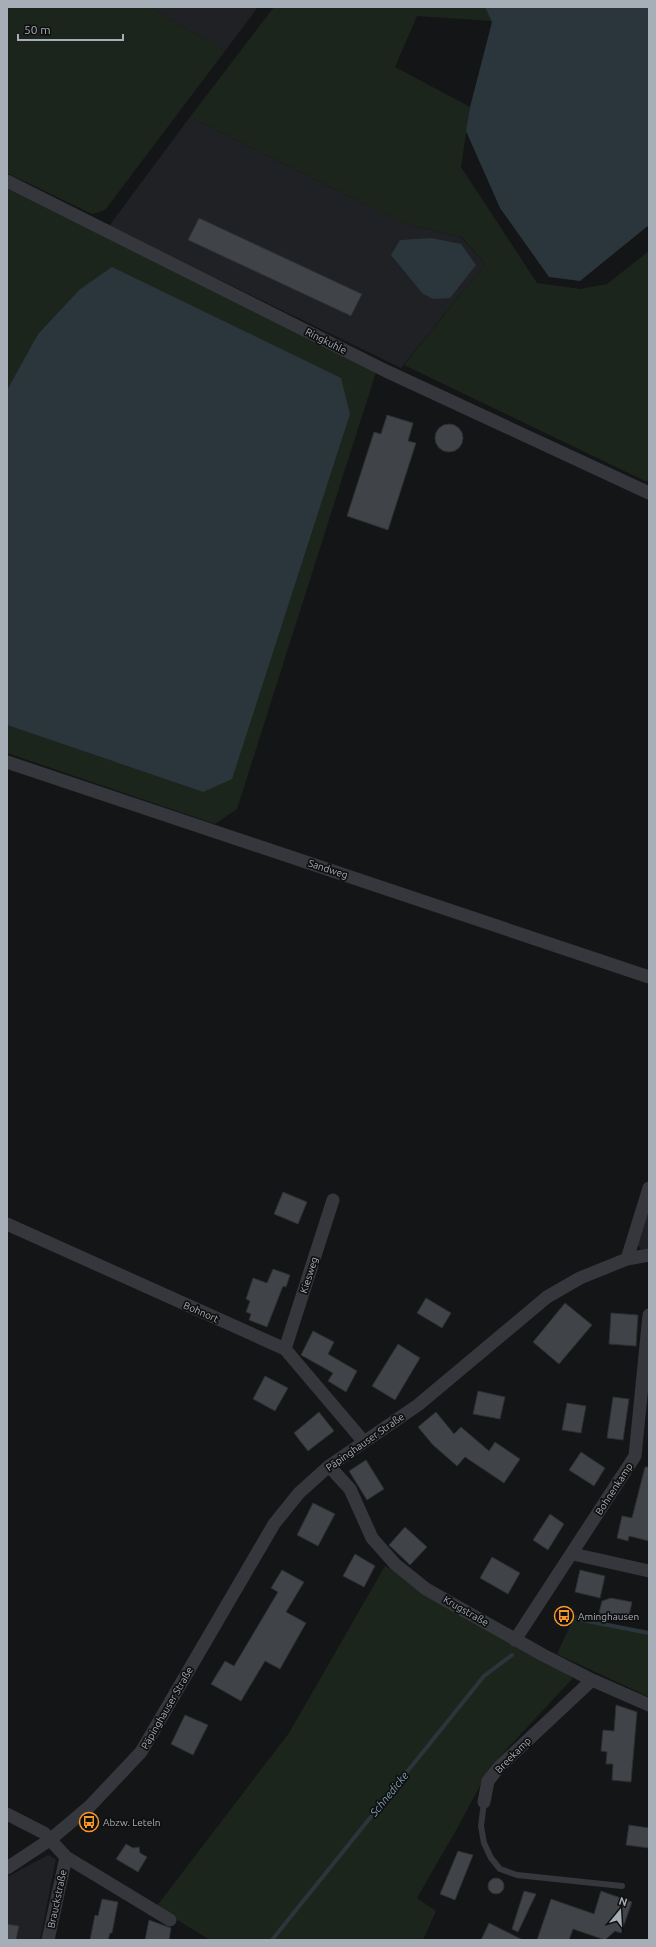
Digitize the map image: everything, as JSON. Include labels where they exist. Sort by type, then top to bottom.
[{"type":"street","name":"Ringkuhle","points":[[7,181],[386,370],[649,493]]},
{"type":"street","name":"Sandweg","points":[[7,762],[649,977]]},
{"type":"street","points":[[627,1259],[649,1188]]},
{"type":"street","name":"Kiesweg","points":[[285,1349],[333,1200]]},
{"type":"street","name":"Bohnort","points":[[7,1224],[285,1349],[364,1442]]},
{"type":"street","name":"Päpinghauser Straße","points":[[7,1868],[51,1839],[90,1806],[141,1752],[274,1524],[299,1493],[329,1466],[418,1405],[546,1297],[580,1278],[627,1259],[649,1255]]},
{"type":"street","name":"Bohnenkamp","points":[[515,1640],[573,1554],[635,1456],[649,1315]]},
{"type":"street","name":"Krugstraße","points":[[329,1466],[350,1489],[372,1538],[395,1564],[426,1588],[515,1640],[592,1680],[649,1705]]},
{"type":"street","points":[[573,1554],[649,1571]]},
{"type":"street","name":"Breekamp","points":[[484,1802],[488,1781],[499,1767],[592,1680]]},
{"type":"street","name":"Brauckstraße","points":[[7,1814],[44,1833],[66,1857],[48,1940]]},
{"type":"street","points":[[66,1857],[170,1920]]},
{"type":"lane","name":"Breekamp","points":[[484,1802],[481,1826],[484,1844],[491,1858],[500,1869],[517,1875],[622,1886]]},
{"type":"shaded area","points":[[7,7],[149,7],[225,51],[105,210],[92,214],[7,173]]},
{"type":"shaded area","points":[[149,7],[258,7],[225,51]]},
{"type":"shaded area","points":[[274,7],[485,7],[492,21],[417,16],[395,67],[470,107],[461,167],[537,283],[580,289],[607,284],[649,251],[649,481],[645,481],[404,365],[485,264],[462,237],[403,223],[190,117]]},
{"type":"shaded area","points":[[485,7],[649,7],[649,225],[580,281],[549,277],[500,208],[466,131],[470,107],[492,22]]},
{"type":"shaded area","points":[[190,117],[403,223],[461,237],[485,264],[401,368],[109,226]]},
{"type":"shaded area","points":[[7,187],[377,369],[237,809],[215,824],[7,753],[7,725],[203,792],[79,290],[38,334],[7,390]]},
{"type":"shaded area","points":[[431,238],[461,244],[476,265],[450,298],[433,299],[422,293],[391,255],[400,240]]},
{"type":"shaded area","points":[[112,267],[341,378],[350,414],[232,779],[203,792],[7,725],[7,390],[38,334],[79,290]]},
{"type":"shaded area","points":[[649,1201],[649,1249],[641,1250],[636,1242]]},
{"type":"shaded area","points":[[385,1566],[573,1678],[490,1767],[417,1898],[436,1911],[423,1940],[210,1940],[156,1907],[289,1733]]},
{"type":"shaded area","points":[[575,1615],[649,1633],[649,1697],[557,1654]]},
{"type":"shaded area","points":[[48,1855],[56,1859],[40,1940],[7,1940],[7,1877]]},
{"type":"building","points":[[199,218],[362,294],[351,316],[188,240]]},
{"type":"building","points":[[387,415],[413,423],[408,441],[416,443],[388,530],[347,516],[374,432],[381,434]]},
{"type":"building","points":[[449,424],[459,428],[463,438],[459,448],[449,452],[439,448],[435,438],[439,428]]},
{"type":"building","points":[[283,1192],[307,1202],[298,1224],[274,1214]]},
{"type":"building","points":[[273,1269],[290,1275],[286,1287],[283,1286],[267,1327],[249,1320],[251,1314],[246,1312],[250,1301],[246,1299],[253,1278],[267,1283]]},
{"type":"building","points":[[426,1298],[451,1313],[442,1328],[417,1313]]},
{"type":"building","points":[[565,1303],[592,1325],[559,1364],[533,1342]]},
{"type":"building","points":[[611,1313],[638,1315],[636,1346],[609,1344]]},
{"type":"building","points":[[313,1331],[334,1342],[328,1354],[357,1371],[346,1392],[328,1381],[333,1373],[301,1355]]},
{"type":"building","points":[[398,1344],[420,1358],[395,1400],[372,1386]]},
{"type":"building","points":[[265,1376],[288,1388],[275,1411],[253,1399]]},
{"type":"building","points":[[478,1391],[505,1397],[500,1419],[473,1414]]},
{"type":"building","points":[[613,1397],[629,1399],[623,1440],[607,1438]]},
{"type":"building","points":[[567,1403],[586,1406],[581,1433],[562,1430]]},
{"type":"building","points":[[319,1412],[334,1431],[308,1451],[294,1433]]},
{"type":"building","points":[[436,1412],[454,1434],[461,1427],[489,1451],[495,1442],[520,1459],[504,1483],[465,1457],[457,1466],[433,1445],[418,1427]]},
{"type":"building","points":[[581,1452],[605,1468],[594,1486],[569,1470]]},
{"type":"building","points":[[366,1460],[384,1489],[367,1500],[349,1471]]},
{"type":"building","points":[[645,1467],[649,1467],[649,1541],[629,1536],[628,1541],[617,1538],[622,1516],[632,1518]]},
{"type":"building","points":[[313,1503],[335,1514],[318,1546],[297,1535]]},
{"type":"building","points":[[550,1514],[564,1524],[548,1550],[533,1540]]},
{"type":"building","points":[[405,1527],[427,1547],[410,1565],[389,1545]]},
{"type":"building","points":[[355,1554],[375,1566],[364,1587],[343,1576]]},
{"type":"building","points":[[492,1557],[520,1573],[508,1594],[480,1578]]},
{"type":"building","points":[[282,1570],[304,1582],[286,1612],[306,1623],[280,1669],[265,1661],[241,1701],[211,1684],[225,1661],[234,1666],[278,1592],[271,1588]]},
{"type":"building","points":[[580,1570],[605,1576],[600,1598],[575,1592]]},
{"type":"building","points":[[611,1598],[632,1602],[628,1620],[599,1613],[602,1601]]},
{"type":"building","points":[[616,1705],[637,1712],[631,1782],[612,1780],[613,1764],[606,1764],[607,1752],[601,1751],[603,1730],[614,1731]]},
{"type":"building","points":[[185,1715],[208,1725],[193,1755],[171,1744]]},
{"type":"building","points":[[629,1825],[649,1828],[649,1848],[626,1845]]},
{"type":"building","points":[[126,1844],[133,1848],[139,1847],[140,1853],[147,1857],[138,1872],[116,1859]]},
{"type":"building","points":[[458,1851],[473,1855],[455,1900],[440,1894]]},
{"type":"building","points":[[496,1878],[502,1880],[504,1886],[502,1892],[496,1894],[490,1892],[488,1886],[490,1880]]},
{"type":"building","points":[[524,1891],[536,1894],[518,1932],[512,1929]]},
{"type":"building","points":[[601,1891],[632,1902],[621,1933],[615,1931],[605,1940],[573,1929],[569,1940],[537,1940],[551,1899],[594,1914]]},
{"type":"building","points":[[102,1899],[118,1902],[112,1933],[110,1933],[108,1940],[90,1940],[95,1915],[98,1916]]},
{"type":"building","points":[[149,1920],[171,1928],[169,1940],[145,1940]]},
{"type":"building","points":[[489,1923],[523,1940],[481,1940]]},
{"type":"building","points":[[7,1924],[19,1926],[16,1940],[7,1940]]},
{"type":"waterway","name":"Schnedicke","points":[[582,1620],[649,1633]]},
{"type":"waterway","name":"Schnedicke","points":[[272,1940],[484,1676],[512,1655]]},
{"type":"place","name":"Aminghausen","points":[[564,1616]]},
{"type":"place","name":"Abzw. Leteln","points":[[89,1822]]}]
